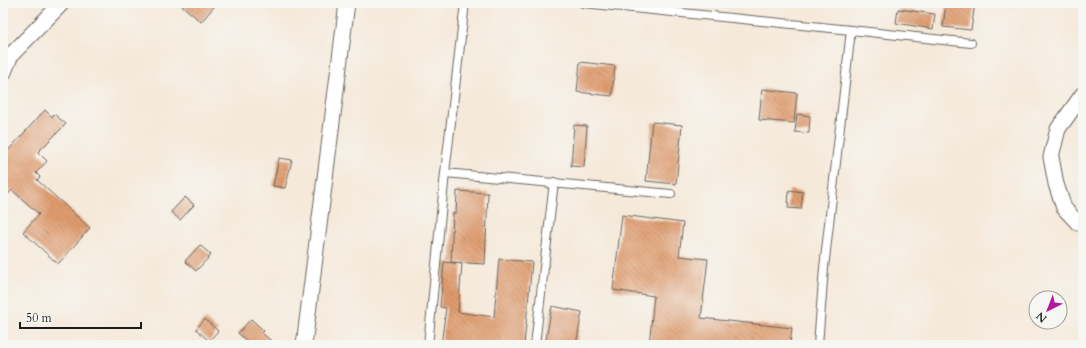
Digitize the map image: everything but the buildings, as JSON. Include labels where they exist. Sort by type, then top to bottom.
[{"type":"street","points":[[3,74],[11,55],[62,3]]},
{"type":"street","points":[[304,345],[347,3]]},
{"type":"street","points":[[1083,94],[1058,129],[1051,157],[1056,184],[1064,208],[1078,223],[1083,223]]},
{"type":"lane","points":[[428,345],[445,173],[465,3]]},
{"type":"lane","points":[[583,3],[971,43]]},
{"type":"lane","points":[[818,345],[824,268],[851,30]]},
{"type":"lane","points":[[445,173],[671,194]]},
{"type":"lane","points":[[535,345],[554,182]]}]
